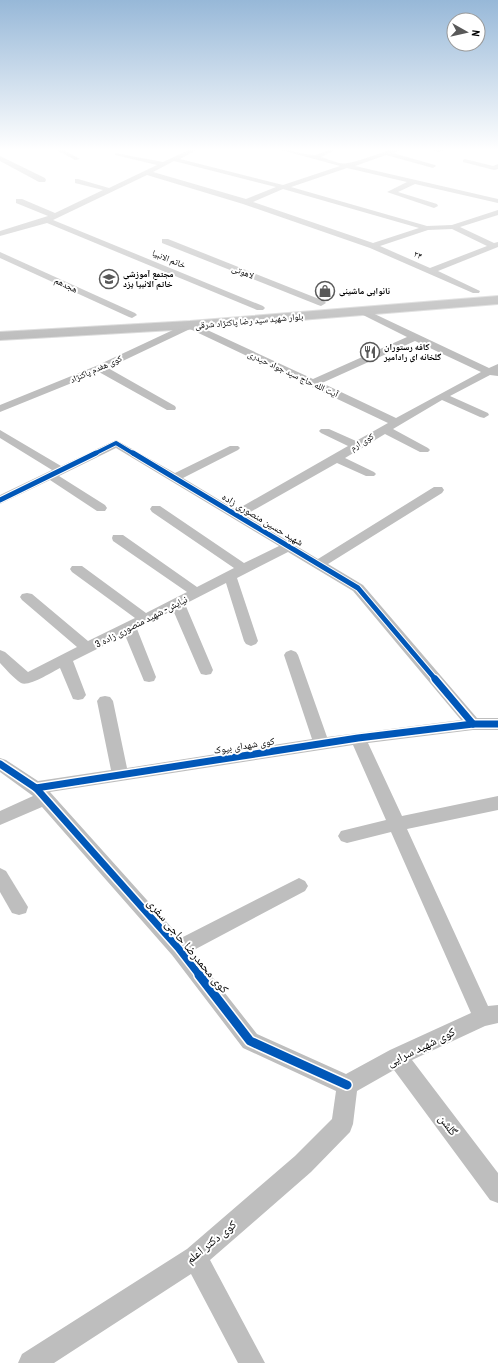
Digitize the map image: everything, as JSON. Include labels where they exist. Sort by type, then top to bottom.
[{"type":"main road","name":"بلوار شهید سید رضا پاکنژاد شرقی","points":[[203,311],[260,308],[498,289]]},
{"type":"main road","name":"بلوار شهید سید رضا پاکنژاد شرقی","points":[[0,336],[190,325],[498,300]]},
{"type":"main road","points":[[101,317],[148,314]]},
{"type":"street","name":"خاتم الانبیا","points":[[41,213],[260,308]]},
{"type":"street","points":[[0,234],[51,218],[62,213]]},
{"type":"street","name":"۲۴","points":[[277,213],[373,246],[476,291]]},
{"type":"street","points":[[373,213],[427,228]]},
{"type":"street","points":[[373,246],[427,228],[453,227],[496,213]]},
{"type":"street","points":[[453,227],[496,245]]},
{"type":"street","name":"لاهوتی","points":[[165,241],[320,303]]},
{"type":"street","points":[[430,271],[496,245]]},
{"type":"street","name":"هجدهم","points":[[0,255],[132,315]]},
{"type":"street","points":[[364,312],[495,372]]},
{"type":"street","name":"کوی هفدم پاکنژاد","points":[[0,409],[100,368],[190,325]]},
{"type":"street","name":"آیت الله حاج سید جواد حیدری","points":[[190,325],[396,422]]},
{"type":"street","points":[[313,383],[416,337]]},
{"type":"street","points":[[100,368],[171,408]]},
{"type":"street","name":"کوی ارم","points":[[236,515],[442,396],[495,372]]},
{"type":"street","points":[[442,396],[484,415]]},
{"type":"street","points":[[384,429],[424,450]]},
{"type":"street","points":[[325,431],[356,446]]},
{"type":"street","points":[[0,433],[101,508]]},
{"type":"street","name":"شهید حسین منصوری زاده","points":[[0,500],[116,443],[358,588],[473,724]]},
{"type":"street","points":[[174,478],[234,448]]},
{"type":"street","points":[[337,458],[370,474]]},
{"type":"street","points":[[319,564],[438,490]]},
{"type":"street","points":[[156,510],[244,569]]},
{"type":"street","points":[[118,538],[197,593]]},
{"type":"street","name":"نیایش- شهید منصوری زاده 3","points":[[0,655],[26,679],[289,546]]},
{"type":"street","points":[[77,569],[144,619]]},
{"type":"street","points":[[230,576],[251,641]]},
{"type":"street","points":[[28,597],[87,648]]},
{"type":"street","points":[[177,603],[206,670]]},
{"type":"street","points":[[129,627],[149,677]]},
{"type":"street","points":[[291,655],[320,743]]},
{"type":"street","points":[[65,660],[78,695]]},
{"type":"street","points":[[104,701],[120,775]]},
{"type":"street","name":"کوی شهدای بیوک","points":[[0,818],[40,793],[120,775],[320,743],[473,724],[498,724]]},
{"type":"street","points":[[358,738],[396,824],[490,1016]]},
{"type":"street","points":[[1,764],[40,793]]},
{"type":"street","name":"کوی محمدرضا حاجی سفری","points":[[40,793],[179,949],[250,1041],[347,1085]]},
{"type":"street","points":[[347,836],[396,824],[498,803]]},
{"type":"street","points":[[0,876],[19,907]]},
{"type":"street","points":[[179,949],[299,886]]},
{"type":"street","name":"کوی شهید سرایی","points":[[347,1085],[397,1057],[490,1016]]},
{"type":"street","name":"گلشن","points":[[397,1057],[498,1192]]},
{"type":"street","name":"کوی دکتر اعلم","points":[[31,1363],[194,1257],[303,1164],[342,1124],[347,1085]]},
{"type":"street","points":[[194,1257],[252,1363]]},
{"type":"cycle path","points":[[0,500],[116,443],[358,588],[473,724]]},
{"type":"cycle path","points":[[0,764],[36,788],[358,738],[473,724],[498,724]]},
{"type":"cycle path","points":[[36,788],[179,949],[250,1041],[347,1085]]},
{"type":"place","name":"مجتمع آموزشی خاتم الانبیا یزد","points":[[109,279]]},
{"type":"place","name":"نانوایی ماشینی","points":[[325,291]]},
{"type":"place","name":"کافه رستوران گلخانه ای رادامیر","points":[[370,352]]}]
